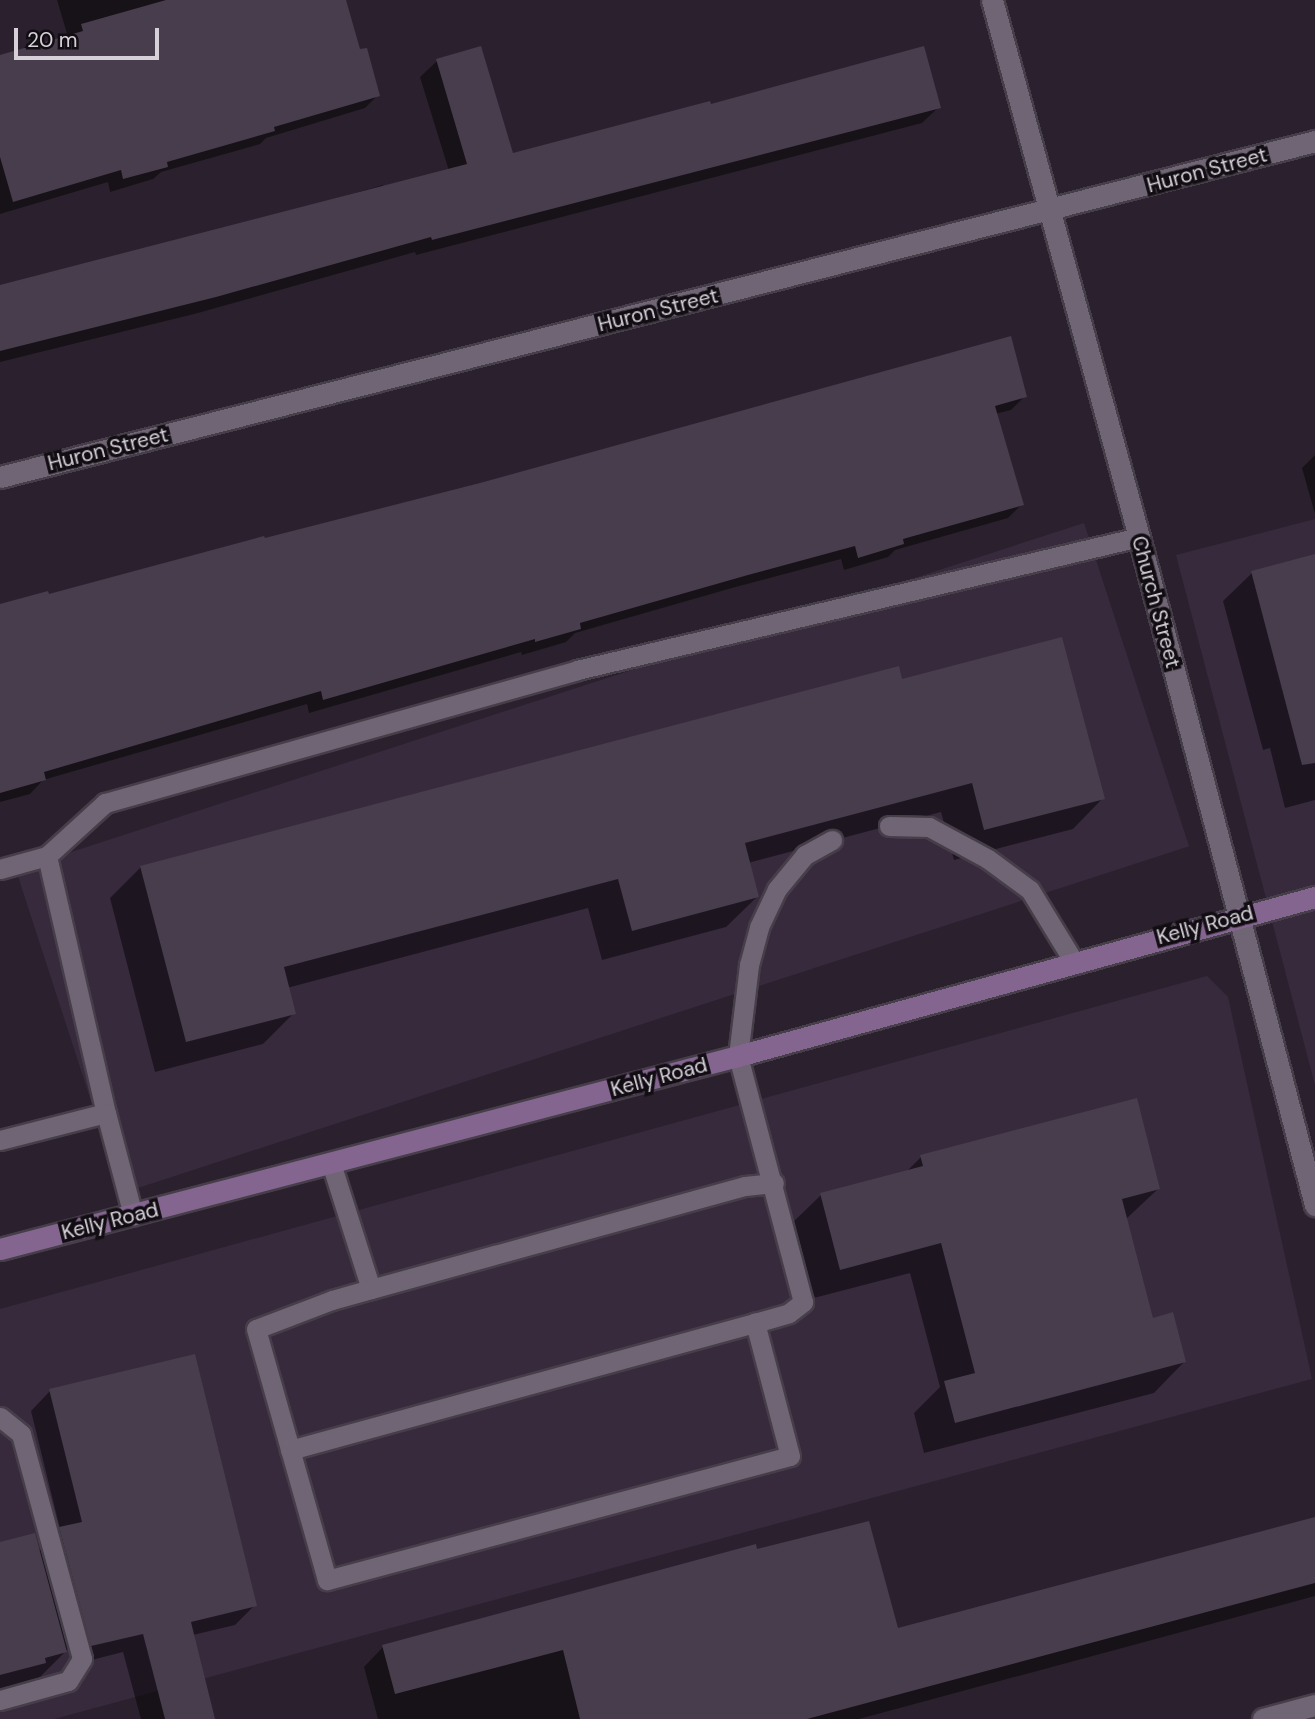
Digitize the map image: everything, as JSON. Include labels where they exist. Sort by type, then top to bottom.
[{"type":"street","name":"Church Street","points":[[992,0],[1139,537],[1315,1205]]},
{"type":"street","name":"Huron Street","points":[[0,477],[1049,212],[1315,141]]},
{"type":"street","name":"Kelly Road","points":[[0,1249],[738,1056],[1240,915],[1315,897]]},
{"type":"street","points":[[1263,1719],[1315,1705]]},
{"type":"lane","points":[[0,869],[47,856],[105,803],[577,670],[1139,537]]},
{"type":"lane","points":[[889,826],[929,827],[999,867],[1030,890],[1074,962]]},
{"type":"lane","points":[[290,1450],[755,1323],[789,1313],[803,1302],[774,1184],[738,1056],[749,965],[758,927],[776,890],[805,855],[832,840]]},
{"type":"lane","points":[[47,856],[106,1113],[133,1215]]},
{"type":"lane","points":[[0,1140],[106,1113]]},
{"type":"lane","points":[[331,1163],[371,1289]]},
{"type":"lane","points":[[755,1323],[790,1456],[327,1580],[256,1329],[332,1300],[371,1289],[745,1186],[774,1184]]},
{"type":"lane","points":[[0,1417],[21,1434],[82,1659],[68,1681],[0,1700]]},
{"type":"shaded area","points":[[1315,519],[1315,1085],[1176,555]]},
{"type":"shaded area","points":[[1084,523],[1189,846],[121,1193],[16,870]]},
{"type":"shaded area","points":[[1207,976],[1228,997],[1312,1379],[54,1719],[0,1719],[0,1309]]},
{"type":"building","points":[[166,0],[346,0],[360,49],[367,48],[380,96],[274,127],[275,131],[167,162],[168,167],[123,179],[121,170],[13,202],[0,157],[0,55],[83,31],[81,24]]},
{"type":"building","points":[[481,46],[513,153],[710,101],[711,104],[924,46],[941,108],[432,240],[431,237],[216,297],[0,351],[0,285],[467,164],[436,59]]},
{"type":"building","points":[[1011,336],[1027,397],[995,406],[1024,505],[903,539],[904,544],[858,558],[855,546],[580,623],[581,629],[535,642],[535,639],[323,700],[321,691],[44,772],[46,780],[0,793],[0,604],[48,591],[49,594],[264,536],[265,538],[480,483]]},
{"type":"building","points":[[1315,554],[1315,763],[1302,765],[1251,571]]},
{"type":"building","points":[[1062,637],[1105,799],[984,830],[972,783],[745,843],[759,897],[632,931],[618,879],[284,967],[296,1014],[186,1042],[140,866],[899,666],[902,679]]},
{"type":"building","points":[[1137,1098],[1160,1189],[1122,1199],[1153,1318],[1173,1312],[1186,1362],[955,1423],[944,1381],[975,1373],[941,1243],[840,1270],[820,1193],[923,1166],[920,1155]]},
{"type":"building","points":[[195,1354],[257,1606],[191,1622],[215,1719],[165,1719],[143,1634],[91,1646],[59,1527],[82,1522],[49,1389]]},
{"type":"building","points":[[1315,1517],[1315,1583],[807,1719],[580,1719],[563,1650],[395,1694],[382,1645],[756,1544],[757,1549],[869,1521],[898,1628]]},
{"type":"building","points":[[35,1533],[67,1652],[45,1658],[46,1663],[0,1675],[0,1542]]}]
